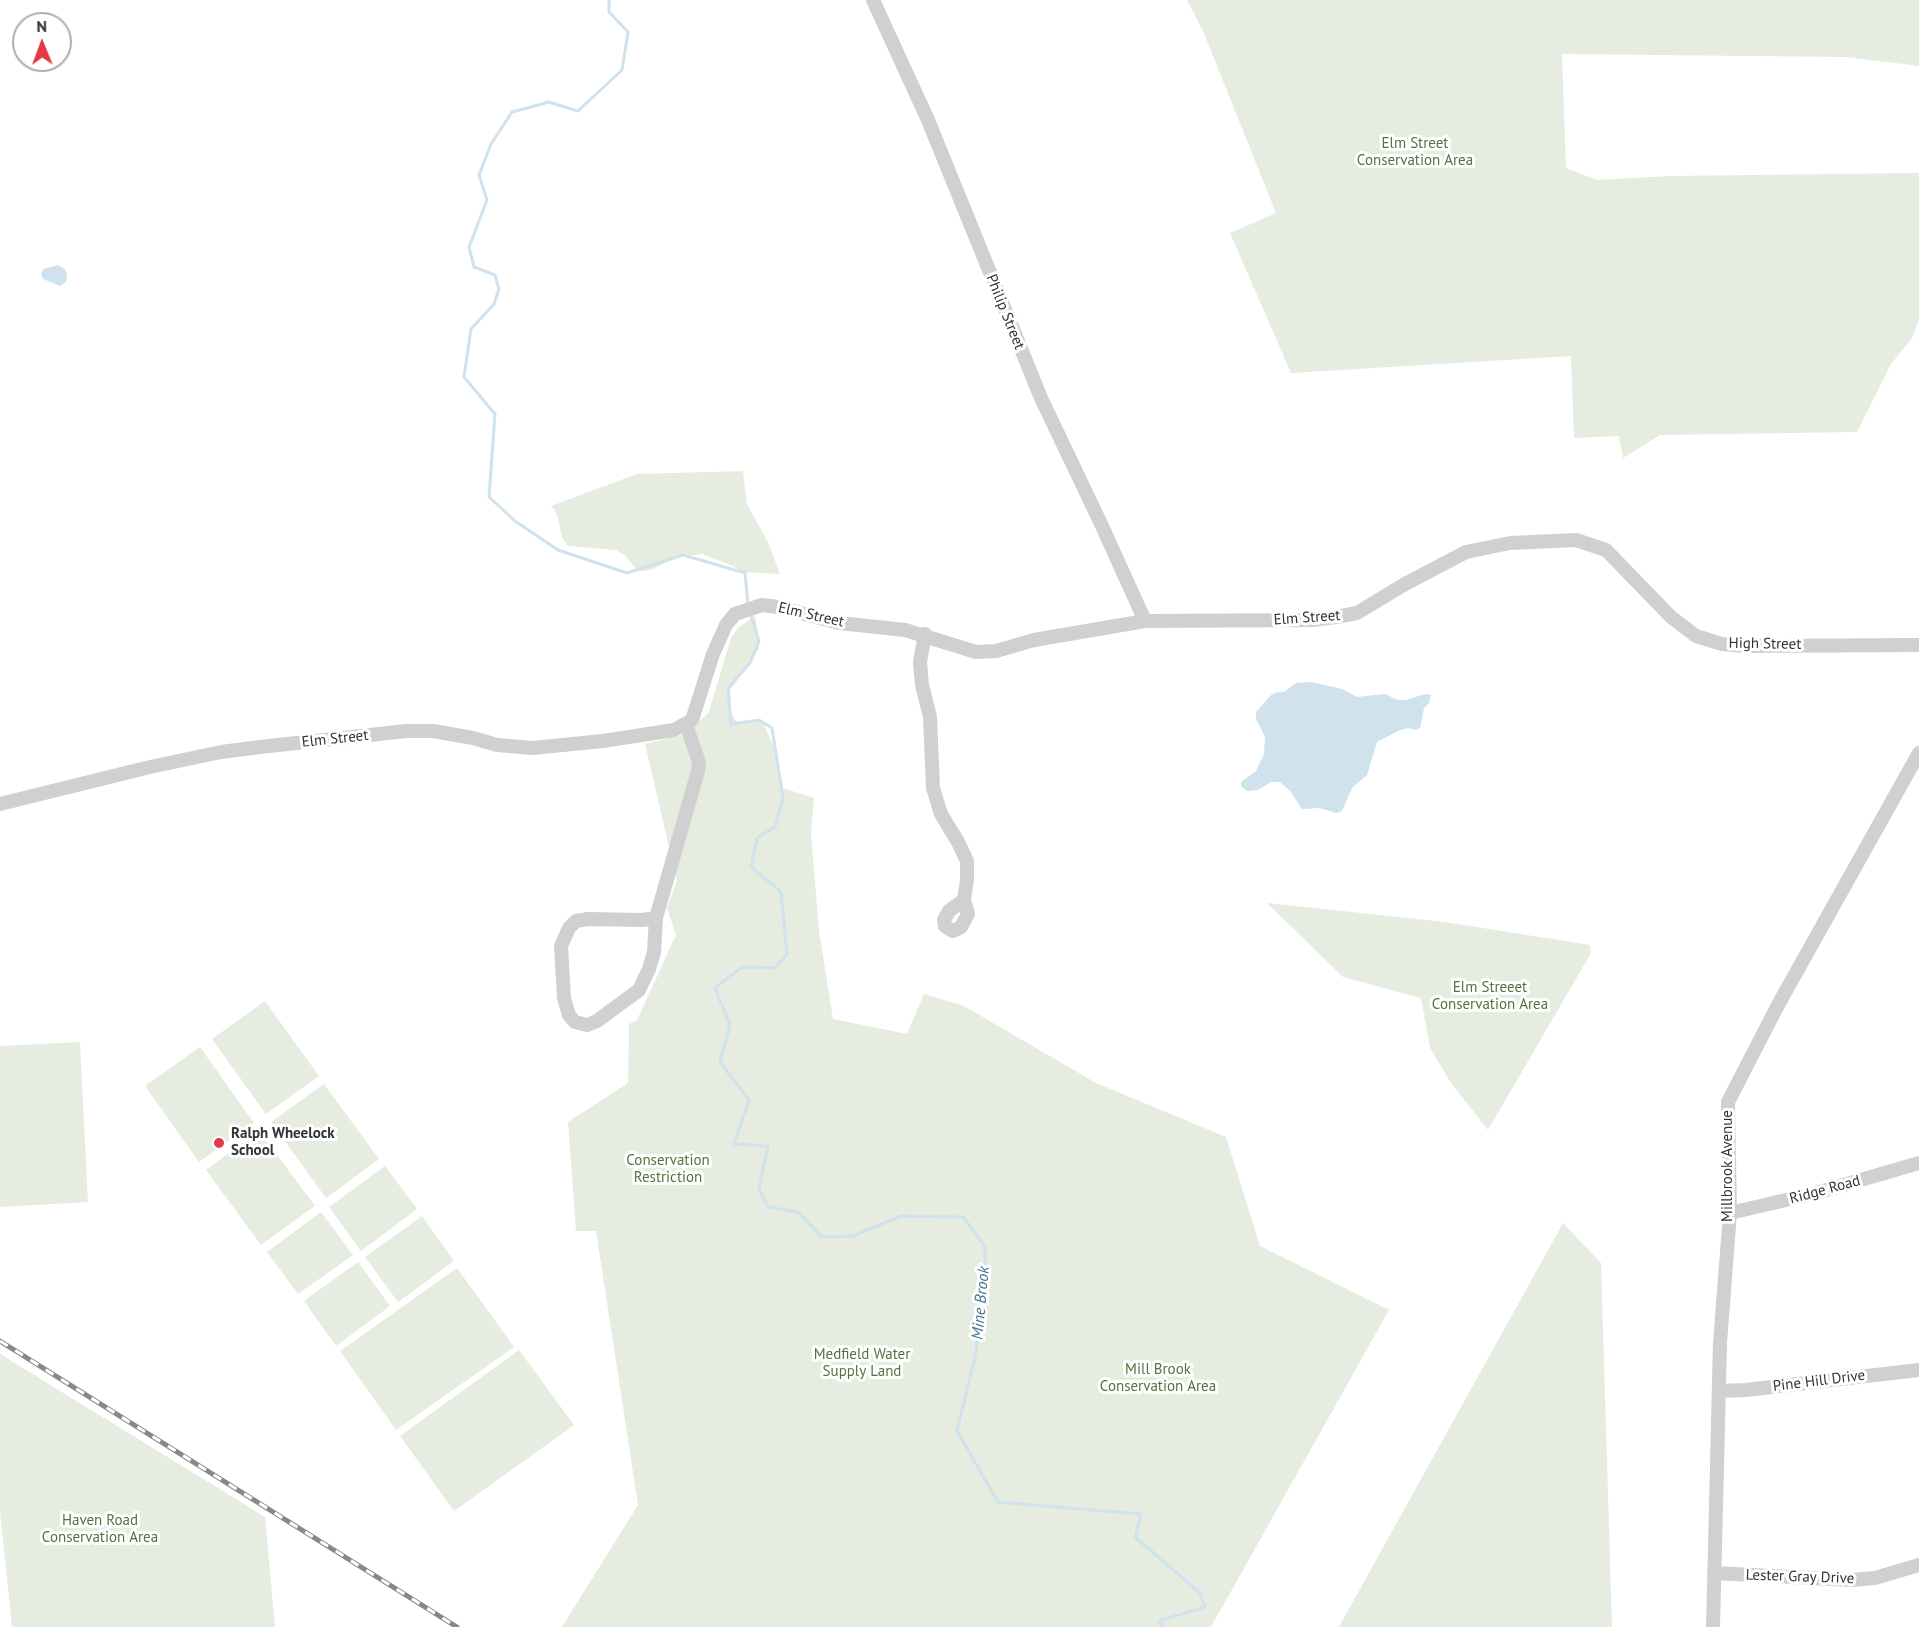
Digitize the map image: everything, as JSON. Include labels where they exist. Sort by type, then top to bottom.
[{"type":"street","name":"Philip Street","points":[[873,0],[928,120],[1041,398],[1145,621]]},
{"type":"street","name":"Elm Street","points":[[0,804],[150,767],[221,752],[260,747],[433,730],[497,746],[533,748],[603,741],[674,730],[692,720],[721,633],[735,614],[762,605],[839,623],[925,634],[946,644],[976,652],[996,651],[1034,640],[1145,621],[1313,620],[1336,617],[1357,613],[1405,584],[1466,552],[1510,543],[1578,541]]},
{"type":"street","name":"High Street","points":[[1578,541],[1606,550],[1671,617],[1696,636],[1722,644],[1744,646],[1919,645]]},
{"type":"street","points":[[925,634],[920,662],[922,685],[930,717],[933,788],[941,814],[967,861],[968,880],[964,900]]},
{"type":"street","points":[[656,918],[588,919],[576,921],[569,928],[561,946],[563,987],[569,1015],[575,1022],[588,1025],[597,1021],[639,990],[649,969],[654,952],[656,918],[698,771],[699,762],[686,725]]},
{"type":"street","name":"Millbrook Avenue","points":[[1713,1627],[1720,1343],[1730,1212],[1728,1102],[1778,1005],[1915,772],[1919,753]]},
{"type":"street","name":"Ridge Road","points":[[1730,1212],[1816,1194],[1919,1163]]},
{"type":"street","name":"Pine Hill Drive","points":[[1720,1391],[1919,1370]]},
{"type":"street","name":"Lester Gray Drive","points":[[1714,1573],[1851,1580],[1875,1578],[1919,1565]]},
{"type":"green space","name":"Elm Street Conservation Area","points":[[1187,0],[1919,0],[1919,66],[1846,57],[1562,54],[1566,168],[1597,180],[1671,176],[1919,173],[1919,320],[1912,338],[1891,364],[1857,432],[1660,435],[1623,458],[1619,436],[1574,438],[1571,356],[1291,373],[1230,233],[1276,213],[1203,31]]},
{"type":"green space","points":[[743,471],[747,504],[768,542],[780,574],[741,572],[735,567],[702,554],[677,557],[651,570],[641,571],[634,567],[626,556],[616,550],[568,546],[562,538],[557,514],[551,506],[637,474]]},
{"type":"green space","points":[[755,616],[759,648],[730,690],[728,701],[730,711],[738,722],[755,720],[764,725],[777,753],[783,788],[814,798],[811,834],[819,931],[833,1019],[907,1034],[924,994],[964,1006],[1096,1083],[1226,1137],[1260,1246],[1389,1310],[1211,1627],[562,1627],[638,1505],[596,1231],[576,1231],[568,1122],[628,1083],[629,1024],[637,1020],[676,935],[667,908],[677,881],[645,744],[686,734],[709,712],[731,638],[738,628]]},
{"type":"green space","name":"Elm Streeet Conservation Area","points":[[1267,903],[1445,922],[1590,945],[1591,953],[1488,1130],[1451,1083],[1430,1048],[1421,998],[1343,977]]},
{"type":"green space","points":[[265,1001],[319,1076],[266,1114],[212,1039]]},
{"type":"green space","points":[[80,1042],[88,1202],[0,1207],[0,1046]]},
{"type":"green space","points":[[200,1047],[254,1123],[199,1162],[145,1086]]},
{"type":"green space","points":[[324,1084],[379,1159],[326,1198],[271,1122]]},
{"type":"green space","points":[[259,1131],[315,1206],[261,1245],[206,1170]]},
{"type":"green space","points":[[385,1166],[417,1209],[361,1251],[329,1207]]},
{"type":"green space","points":[[321,1212],[353,1255],[298,1294],[267,1252]]},
{"type":"green space","points":[[422,1216],[454,1261],[398,1302],[365,1257]]},
{"type":"green space","points":[[1563,1223],[1601,1263],[1612,1627],[1339,1627]]},
{"type":"green space","points":[[358,1262],[390,1306],[336,1346],[304,1301]]},
{"type":"green space","points":[[457,1268],[514,1347],[396,1430],[340,1351]]},
{"type":"green space","points":[[519,1350],[574,1425],[454,1511],[400,1436]]},
{"type":"green space","name":"Haven Road Conservation Area","points":[[0,1354],[265,1517],[275,1627],[12,1627],[0,1512]]},
{"type":"water","points":[[58,265],[65,269],[67,275],[66,282],[60,286],[43,279],[41,274],[43,269]]},
{"type":"water","points":[[1311,682],[1342,689],[1357,697],[1385,694],[1398,700],[1406,700],[1425,694],[1431,695],[1429,703],[1424,708],[1420,728],[1398,731],[1377,742],[1367,775],[1352,788],[1342,811],[1337,813],[1319,808],[1302,809],[1291,792],[1280,782],[1271,782],[1258,790],[1247,791],[1241,786],[1241,782],[1256,771],[1264,754],[1265,737],[1256,719],[1256,712],[1271,695],[1284,692],[1296,683]]},
{"type":"waterway","name":"Mine Brook","points":[[609,0],[609,12],[628,32],[622,70],[578,111],[549,102],[512,112],[491,144],[479,175],[487,200],[469,247],[474,267],[495,275],[499,289],[494,304],[471,329],[464,377],[495,414],[489,497],[515,521],[558,550],[627,573],[683,555],[745,573],[748,604]]},
{"type":"waterway","name":"Mine Brook","points":[[751,616],[759,641],[750,663],[728,688],[731,724],[759,720],[772,728],[783,798],[775,827],[757,838],[751,867],[781,892],[787,954],[775,968],[742,967],[715,988],[730,1025],[720,1062],[749,1100],[734,1144],[768,1146],[759,1189],[768,1207],[798,1212],[822,1237],[853,1236],[901,1216],[963,1217],[985,1246],[985,1284],[975,1357],[957,1431],[998,1502],[1141,1514],[1135,1537],[1200,1593],[1205,1607],[1159,1621],[1163,1627]]},
{"type":"railway","points":[[0,1341],[457,1627]]},
{"type":"place","name":"Ralph Wheelock School","points":[[219,1143]]},
{"type":"park label","name":"Conservation Restriction","points":[[668,1170]]},
{"type":"park label","name":"Medfield Water Supply Land","points":[[862,1364]]},
{"type":"park label","name":"Mill Brook Conservation Area","points":[[1158,1378]]}]
